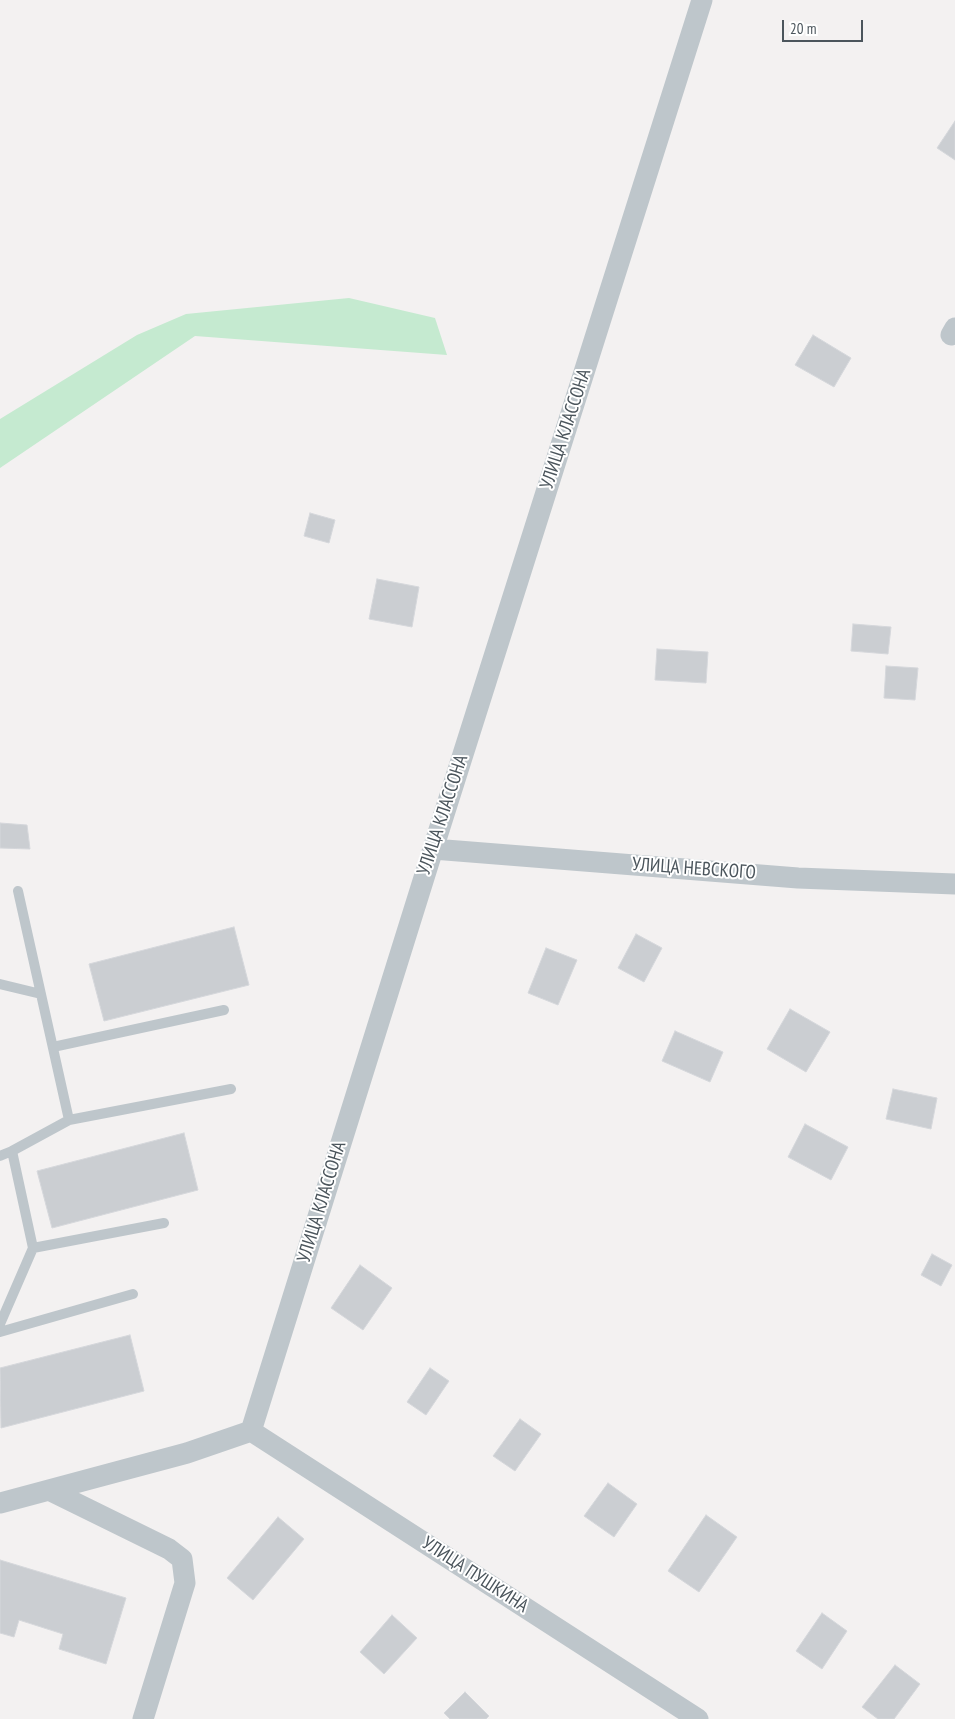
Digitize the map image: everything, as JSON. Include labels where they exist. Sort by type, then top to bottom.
[{"type":"street","name":"УЛИЦА КЛАССОНА","points":[[251,1431],[702,0]]},
{"type":"street","name":"УЛИЦА НЕВСКОГО","points":[[433,849],[798,878],[955,884]]},
{"type":"street","points":[[0,1503],[187,1452],[251,1431]]},
{"type":"street","name":"УЛИЦА ПУШКИНА","points":[[251,1431],[698,1719]]},
{"type":"street","points":[[49,1490],[169,1549],[182,1559],[185,1584],[143,1719]]},
{"type":"lane","points":[[18,891],[69,1120]]},
{"type":"lane","points":[[0,984],[41,994]]},
{"type":"lane","points":[[53,1047],[224,1010]]},
{"type":"lane","points":[[0,1156],[69,1120],[231,1089]]},
{"type":"lane","points":[[0,1324],[34,1248],[12,1151]]},
{"type":"lane","points":[[34,1248],[164,1223]]},
{"type":"lane","points":[[0,1332],[133,1294]]},
{"type":"green space","points":[[349,298],[435,318],[447,355],[195,336],[0,468],[0,419],[137,335],[186,314]]},
{"type":"building","points":[[955,121],[955,160],[937,148]]},
{"type":"building","points":[[813,335],[851,358],[834,387],[795,365]]},
{"type":"building","points":[[310,513],[335,520],[329,543],[304,536]]},
{"type":"building","points":[[377,579],[419,587],[412,627],[369,619]]},
{"type":"building","points":[[853,624],[891,627],[888,654],[851,651]]},
{"type":"building","points":[[657,649],[708,652],[706,683],[655,680]]},
{"type":"building","points":[[886,666],[918,668],[915,700],[884,698]]},
{"type":"building","points":[[0,823],[27,825],[30,849],[0,848]]},
{"type":"building","points":[[234,927],[249,985],[104,1021],[89,964]]},
{"type":"building","points":[[636,934],[662,948],[644,982],[618,968]]},
{"type":"building","points":[[546,948],[577,960],[558,1005],[528,993]]},
{"type":"building","points":[[790,1009],[830,1032],[806,1072],[767,1049]]},
{"type":"building","points":[[675,1031],[723,1052],[710,1082],[662,1061]]},
{"type":"building","points":[[893,1089],[937,1098],[931,1129],[886,1119]]},
{"type":"building","points":[[805,1124],[848,1147],[831,1180],[788,1157]]},
{"type":"building","points":[[184,1133],[198,1190],[52,1228],[37,1171]]},
{"type":"building","points":[[932,1254],[952,1265],[941,1286],[921,1275]]},
{"type":"building","points":[[360,1265],[392,1288],[363,1330],[331,1308]]},
{"type":"building","points":[[130,1335],[144,1391],[1,1428],[0,1368]]},
{"type":"building","points":[[430,1368],[449,1381],[426,1415],[407,1402]]},
{"type":"building","points":[[520,1419],[541,1434],[515,1471],[493,1456]]},
{"type":"building","points":[[608,1483],[637,1504],[614,1537],[584,1516]]},
{"type":"building","points":[[706,1515],[737,1537],[699,1592],[668,1571]]},
{"type":"building","points":[[278,1517],[304,1539],[253,1600],[227,1578]]},
{"type":"building","points":[[0,1560],[126,1598],[106,1664],[59,1649],[63,1634],[19,1620],[14,1637],[0,1633]]},
{"type":"building","points":[[822,1613],[847,1631],[822,1669],[796,1651]]},
{"type":"building","points":[[392,1615],[417,1638],[384,1674],[360,1652]]},
{"type":"building","points":[[895,1665],[920,1684],[894,1719],[878,1719],[862,1707]]},
{"type":"building","points":[[465,1692],[489,1716],[486,1719],[450,1719],[444,1713]]}]
